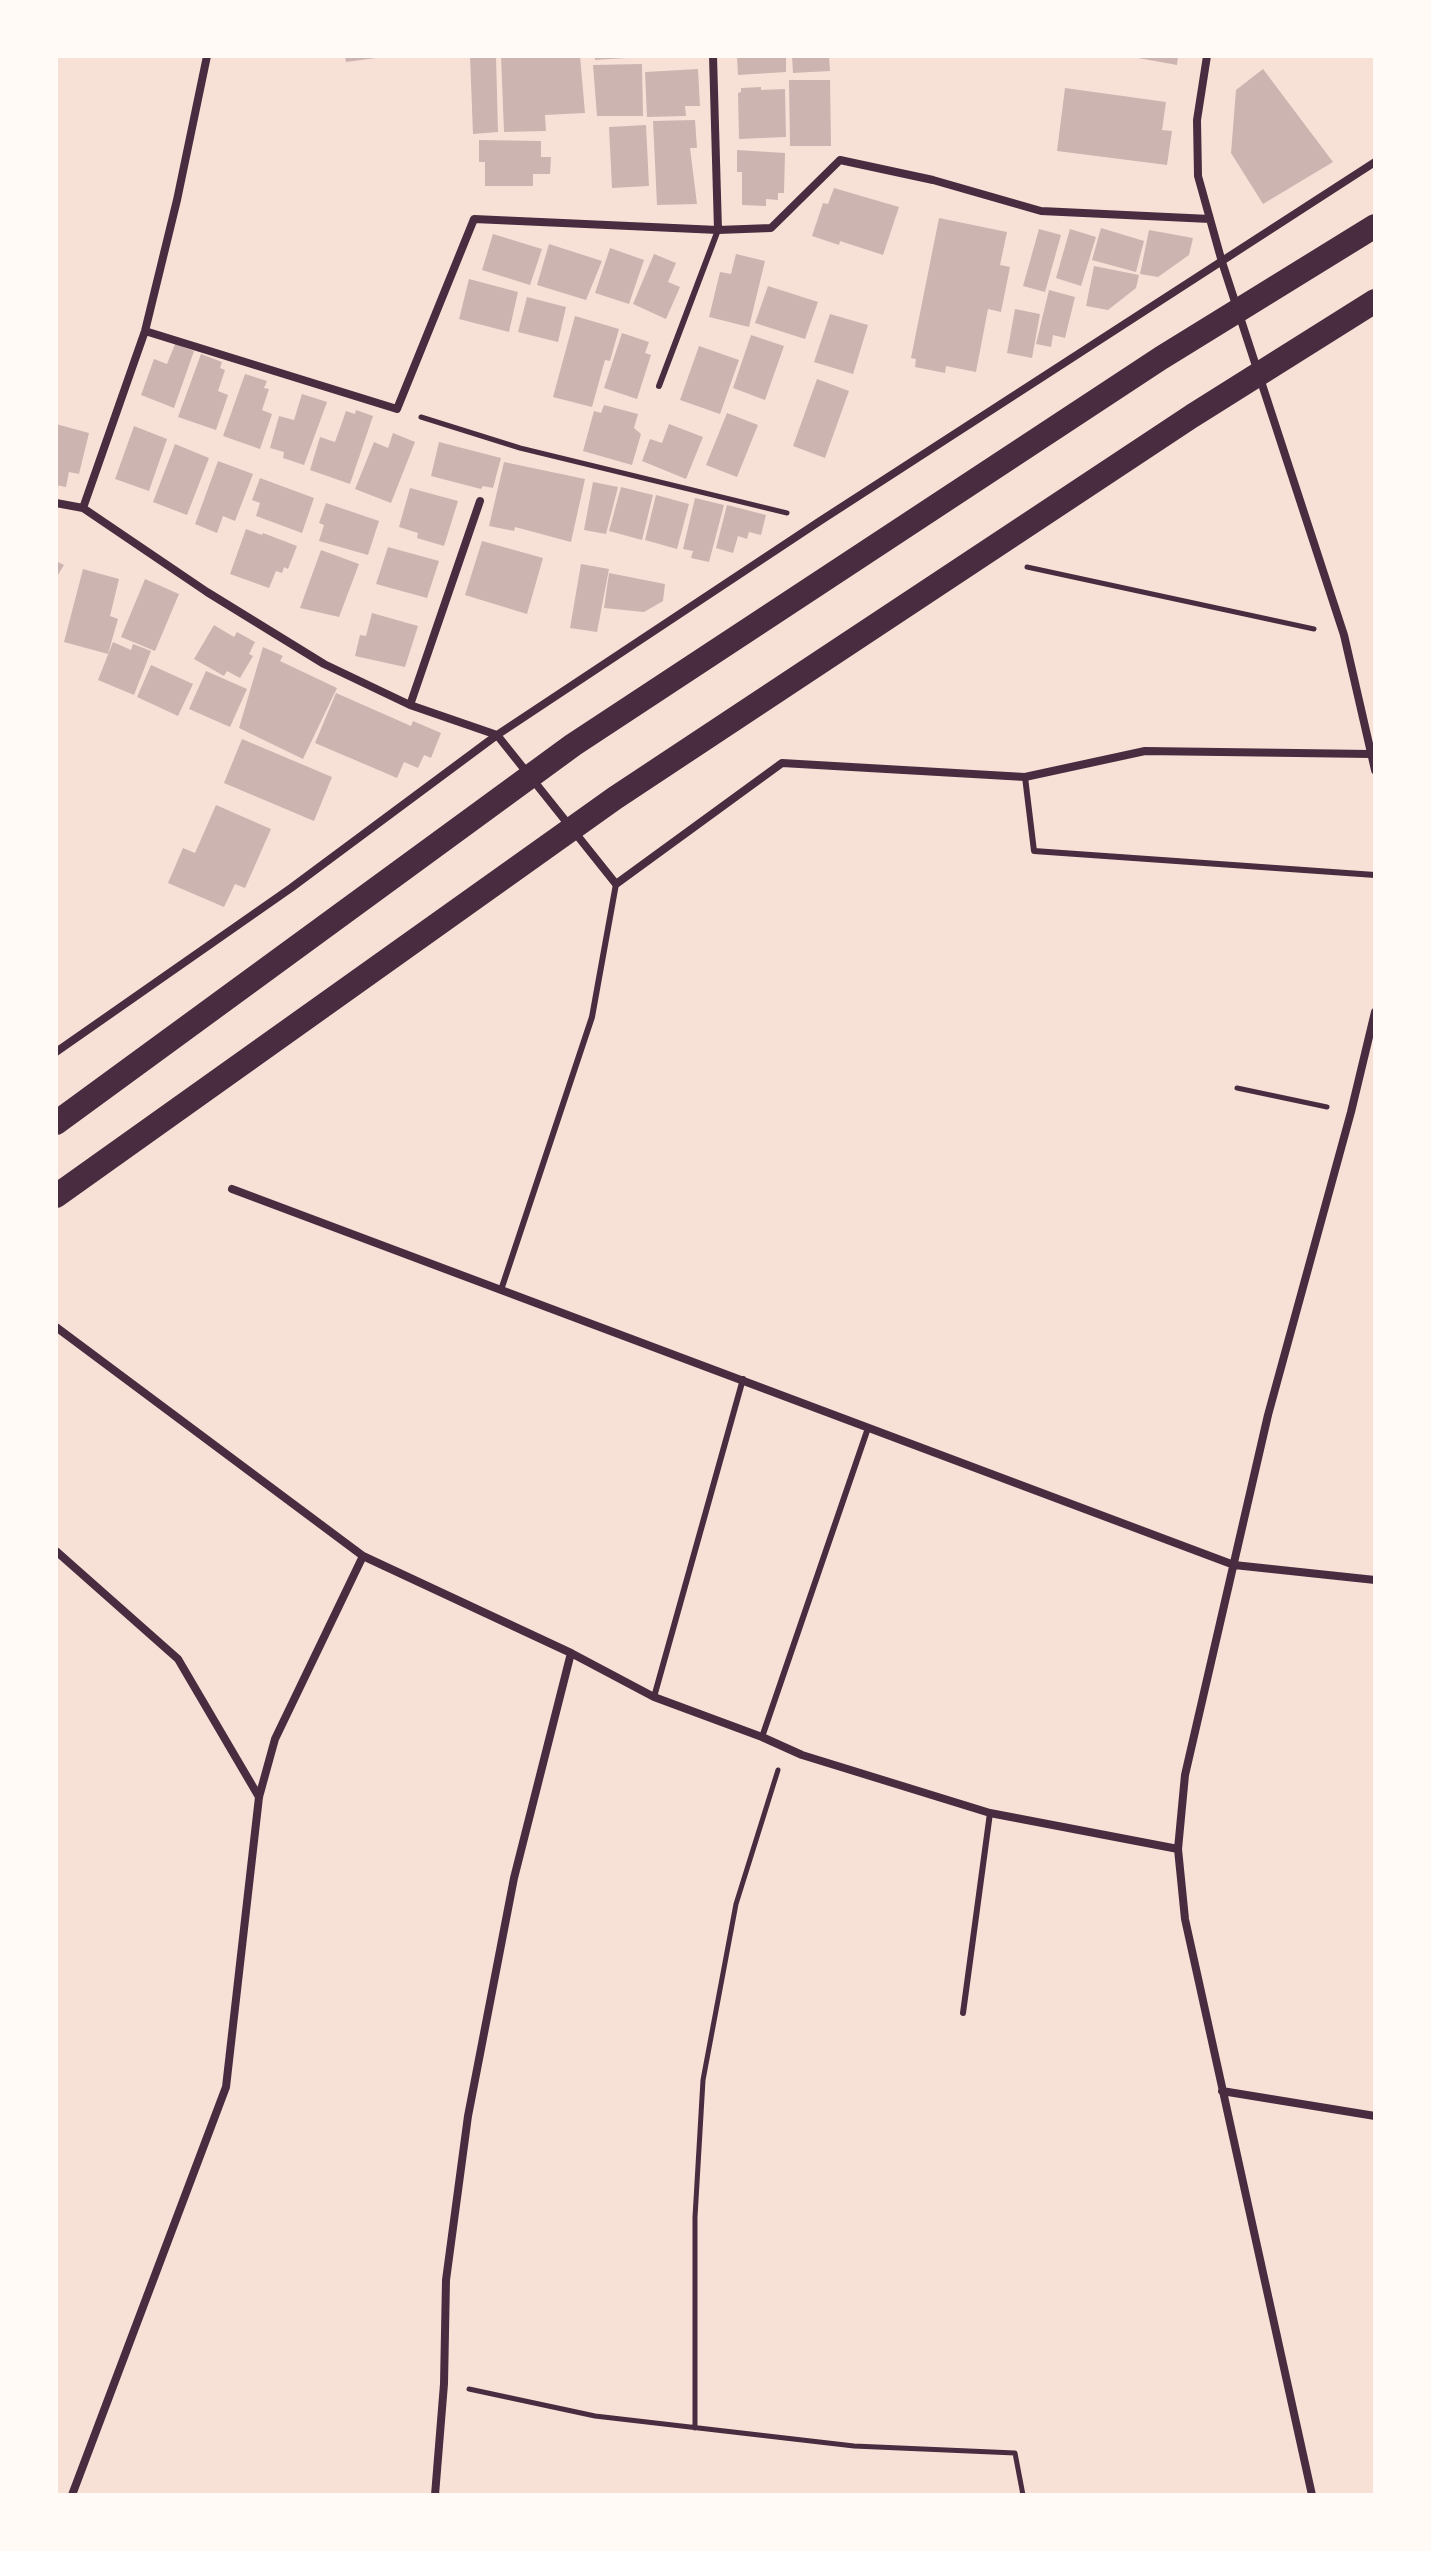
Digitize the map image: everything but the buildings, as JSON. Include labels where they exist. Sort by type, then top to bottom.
[{"type":"highway","points":[[56,1123],[573,745],[1161,358],[1375,226]]},
{"type":"highway","points":[[56,1196],[615,798],[1192,416],[1375,301]]},
{"type":"street","points":[[83,508],[145,331],[177,200],[207,56]]},
{"type":"street","points":[[713,56],[718,230]]},
{"type":"street","points":[[1207,56],[1197,120],[1198,176],[1222,262],[1344,635],[1375,770]]},
{"type":"street","points":[[145,331],[397,409],[474,219],[718,230],[771,228],[840,160],[933,180],[1041,211],[1210,219]]},
{"type":"street","points":[[56,1052],[291,888],[497,735],[820,521],[1375,162]]},
{"type":"street","points":[[410,705],[480,501]]},
{"type":"street","points":[[56,503],[83,508],[207,592],[324,664],[410,705],[497,735],[616,884],[782,763],[1025,777],[1145,751],[1371,754]]},
{"type":"street","points":[[1312,2495],[1185,1919],[1178,1849],[1185,1775],[1268,1415],[1351,1112],[1375,1012]]},
{"type":"street","points":[[232,1189],[1234,1565],[1375,1580]]},
{"type":"street","points":[[56,1327],[363,1556],[571,1653],[654,1697],[802,1755],[990,1813],[1178,1849]]},
{"type":"street","points":[[56,1551],[178,1659],[259,1797]]},
{"type":"street","points":[[74,2494],[226,2087],[259,1797],[275,1739],[363,1556]]},
{"type":"street","points":[[435,2495],[444,2384],[446,2280],[468,2116],[514,1878],[571,1653]]},
{"type":"street","points":[[1222,2091],[1375,2116]]},
{"type":"lane","points":[[659,386],[718,230]]},
{"type":"lane","points":[[1025,777],[1034,851],[1375,875]]},
{"type":"lane","points":[[501,1290],[592,1017],[616,884]]},
{"type":"lane","points":[[654,1697],[743,1379]]},
{"type":"lane","points":[[762,1737],[868,1428]]},
{"type":"lane","points":[[963,2013],[990,1813]]},
{"type":"path","points":[[1237,1088],[1351,1112]]},
{"type":"path","points":[[695,2428],[695,2217],[703,2080],[736,1904],[785,1748]]},
{"type":"path","points":[[444,2384],[595,2416],[854,2446],[1015,2453],[1023,2495]]}]
